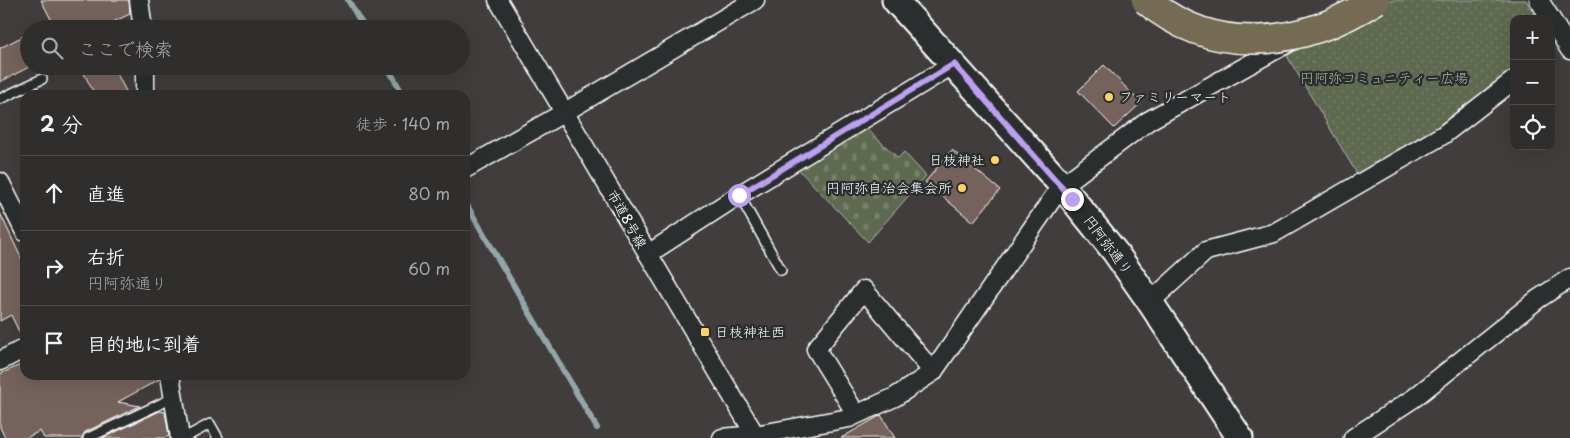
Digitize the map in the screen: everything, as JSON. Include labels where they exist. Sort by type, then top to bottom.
[{"type":"highway","points":[[1146,0],[1165,14],[1192,28],[1222,37],[1255,40],[1289,37],[1310,32],[1348,16],[1376,0]]},
{"type":"street","points":[[139,0],[142,20]]},
{"type":"street","name":"市道8号線","points":[[498,0],[756,436]]},
{"type":"street","points":[[470,166],[755,0]]},
{"type":"street","name":"円阿弥通り","points":[[895,0],[1063,187],[1115,252],[1240,438]]},
{"type":"street","points":[[722,438],[756,436],[849,418],[895,397],[933,372],[1055,195],[1063,187],[1148,121],[1364,0]]},
{"type":"street","points":[[1540,0],[1549,15]]},
{"type":"street","points":[[1555,29],[1562,47]]},
{"type":"street","points":[[648,254],[739,195],[954,64]]},
{"type":"street","points":[[145,75],[145,90]]},
{"type":"street","points":[[1150,302],[1206,251],[1274,233],[1443,135],[1510,83]]},
{"type":"street","points":[[0,182],[20,222]]},
{"type":"street","points":[[1353,438],[1414,398],[1538,299],[1570,278]]},
{"type":"street","points":[[856,414],[816,348],[864,290],[933,372]]},
{"type":"street","points":[[0,361],[20,351]]},
{"type":"street","points":[[171,380],[182,438]]},
{"type":"lane","points":[[0,100],[42,79]]},
{"type":"lane","points":[[739,195],[781,270]]},
{"type":"lane","points":[[88,438],[174,398]]},
{"type":"lane","points":[[182,438],[210,424],[218,438]]},
{"type":"green space","name":"円阿弥コミュニティー広場","points":[[1381,0],[1526,0],[1535,15],[1510,15],[1510,73],[1437,127],[1357,174],[1287,56]]},
{"type":"green space","points":[[866,128],[898,158],[904,152],[926,176],[868,242],[798,169]]},
{"type":"building","points":[[41,0],[129,0],[130,14],[117,20],[51,20]]},
{"type":"building","points":[[20,38],[20,72],[0,82],[0,48]]},
{"type":"building","name":"ファミリーマート","points":[[1104,65],[1141,103],[1114,128],[1078,91]]},
{"type":"building","points":[[85,75],[118,75],[125,90],[92,90]]},
{"type":"building","points":[[952,150],[1000,190],[973,222],[925,182]]},
{"type":"building","points":[[0,213],[20,255],[20,334],[11,315],[0,321]]},
{"type":"building","points":[[20,365],[20,380],[158,380],[118,402],[140,406],[85,432],[82,438],[44,438],[40,431],[26,438],[5,438],[0,427],[0,374]]},
{"type":"building","points":[[160,411],[165,412],[169,436],[165,438],[103,438]]},
{"type":"building","points":[[881,415],[895,438],[841,438],[876,418]]},
{"type":"waterway","points":[[348,0],[360,20]]},
{"type":"waterway","points":[[392,75],[400,90]]},
{"type":"waterway","points":[[470,211],[597,428]]},
{"type":"place","name":"ファミリーマート","points":[[1109,97]]},
{"type":"place","name":"日枝神社","points":[[995,160]]},
{"type":"place","name":"円阿弥自治会集会所","points":[[962,188]]},
{"type":"place","name":"日枝神社西","points":[[705,332]]},
{"type":"route","points":[[739,195],[954,64],[1072,199]]}]
